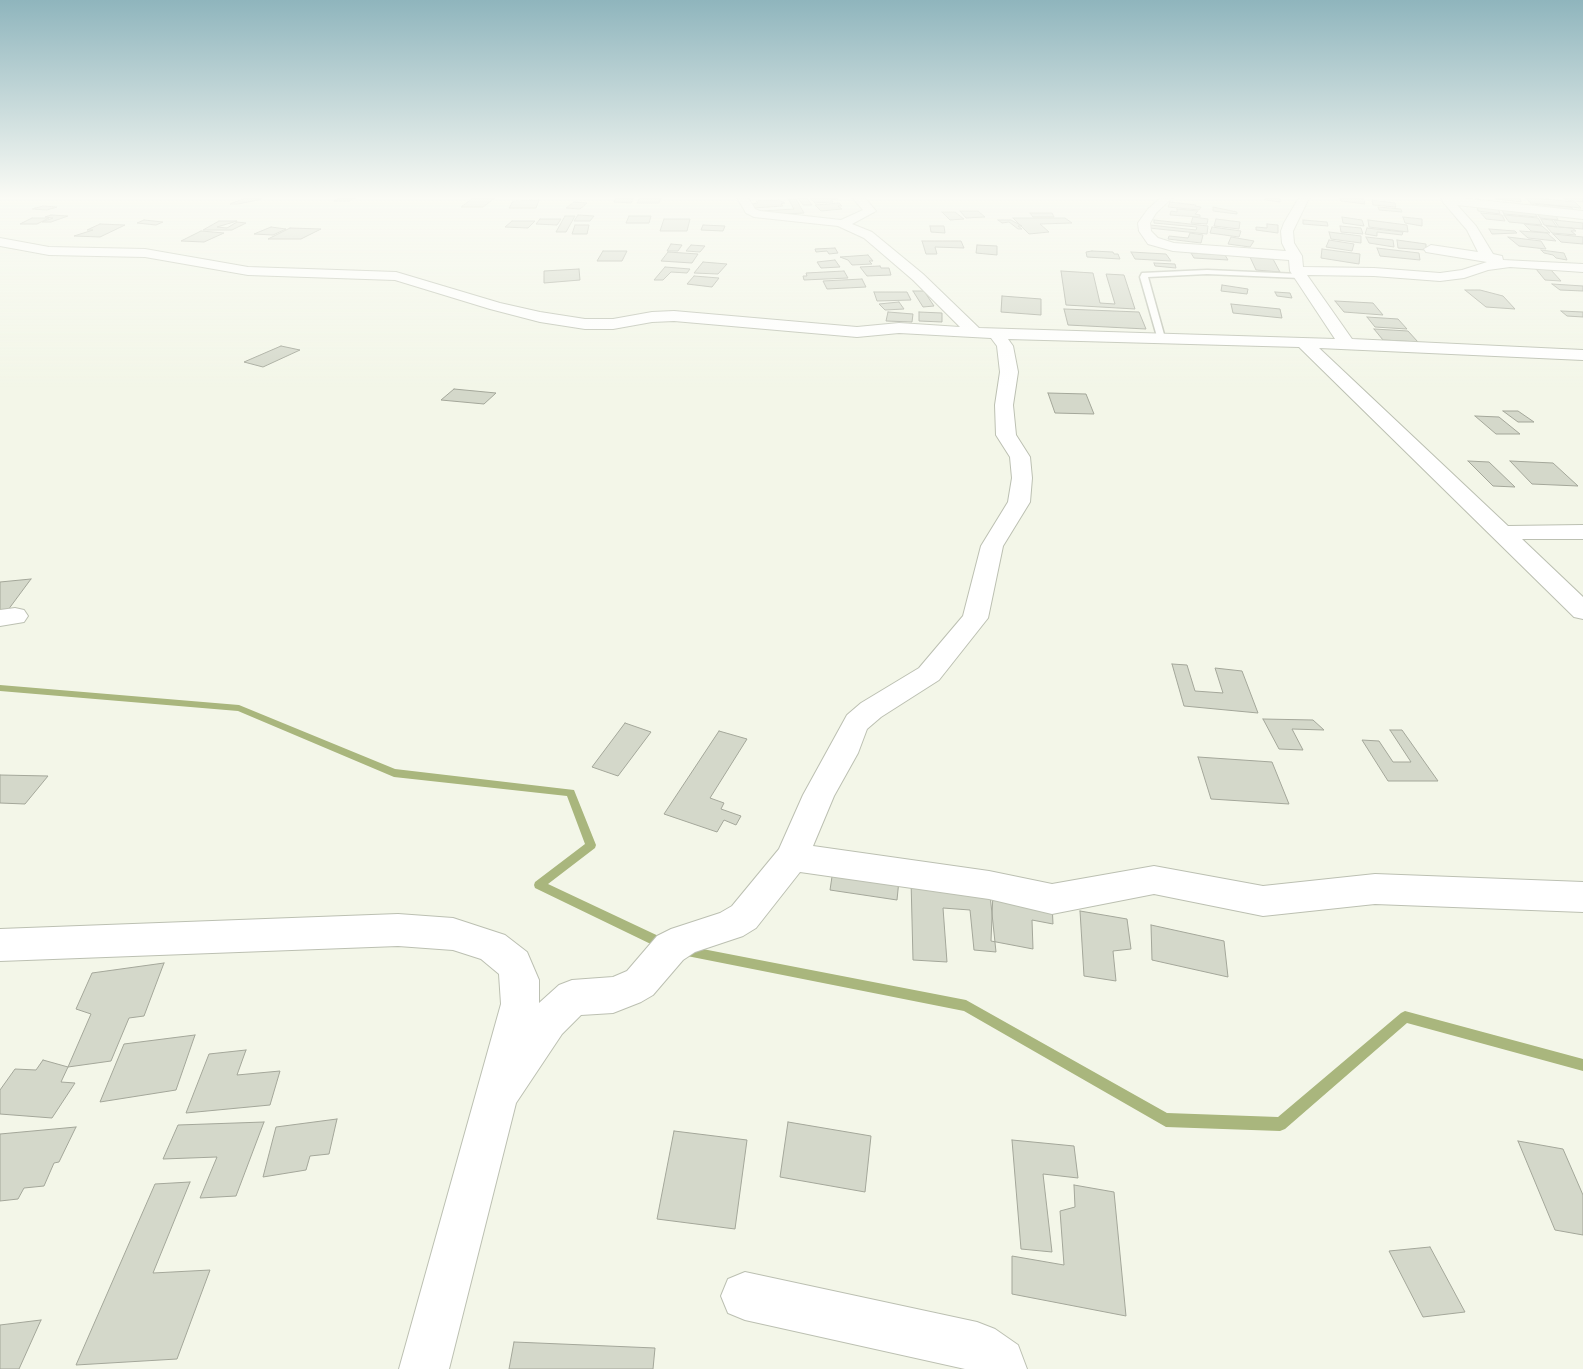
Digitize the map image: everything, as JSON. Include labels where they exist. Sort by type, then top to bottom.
[{"type":"street","points":[[190,260],[248,270],[396,276],[495,306],[540,317],[585,324],[613,324],[652,317],[674,316],[857,332],[889,328],[986,333],[1347,344],[1583,355]]},
{"type":"street","points":[[498,1094],[548,1021],[562,1005],[572,998],[612,995],[628,990],[640,983],[670,948],[684,940],[730,925],[744,917],[792,857],[819,795],[843,753],[857,722],[871,710],[929,674],[975,618],[992,546],[1019,502],[1022,478],[1020,457],[1006,435],[1004,405],[1009,372],[1005,346],[986,333],[898,260]]},
{"type":"street","points":[[1295,260],[1298,273],[1347,344]]},
{"type":"street","points":[[1501,260],[1583,268]]},
{"type":"street","points":[[1298,273],[1374,272],[1440,277],[1464,274],[1486,266],[1523,263]]},
{"type":"street","points":[[1304,343],[1583,611]]},
{"type":"street","points":[[1502,532],[1583,532]]},
{"type":"street","points":[[792,857],[989,885],[1052,899],[1154,880],[1263,901],[1375,889],[1583,896]]},
{"type":"street","points":[[0,944],[398,930],[453,934],[492,946],[514,964],[520,980],[520,1004],[498,1094],[424,1369]]},
{"type":"street","points":[[745,1296],[977,1347],[1000,1363],[1002,1369]]},
{"type":"lane","points":[[1160,338],[1145,275],[1207,272],[1298,273]]},
{"type":"building","points":[[598,260],[623,260],[622,261]]},
{"type":"building","points":[[662,260],[694,260],[692,263]]},
{"type":"building","points":[[835,260],[840,267],[821,268],[817,262]]},
{"type":"building","points":[[848,260],[873,261],[869,261],[872,264],[852,265]]},
{"type":"building","points":[[1251,260],[1273,260],[1280,272],[1256,270]]},
{"type":"building","points":[[1333,260],[1359,260],[1359,264]]},
{"type":"building","points":[[703,262],[727,264],[718,274],[694,273]]},
{"type":"building","points":[[1154,263],[1175,264],[1176,268],[1155,266]]},
{"type":"building","points":[[880,266],[881,268],[889,268],[891,275],[867,276],[860,267]]},
{"type":"building","points":[[665,267],[690,269],[687,273],[671,272],[663,280],[654,280]]},
{"type":"building","points":[[579,269],[580,280],[544,283],[544,271]]},
{"type":"building","points":[[1536,269],[1551,270],[1561,281],[1545,280]]},
{"type":"building","points":[[844,271],[848,278],[804,280],[803,276],[807,276],[806,273]]},
{"type":"building","points":[[1061,271],[1093,273],[1100,303],[1115,304],[1106,274],[1124,275],[1135,309],[1066,305]]},
{"type":"building","points":[[694,276],[719,278],[712,287],[687,284]]},
{"type":"building","points":[[862,279],[866,287],[827,289],[823,281]]},
{"type":"building","points":[[1552,284],[1583,286],[1583,291],[1560,290]]},
{"type":"building","points":[[1222,285],[1248,289],[1247,294],[1221,291]]},
{"type":"building","points":[[1465,290],[1480,290],[1503,296],[1515,309],[1486,307]]},
{"type":"building","points":[[913,291],[924,291],[934,306],[923,307]]},
{"type":"building","points":[[874,292],[907,292],[911,300],[877,301]]},
{"type":"building","points":[[1275,292],[1290,293],[1292,298],[1277,296]]},
{"type":"building","points":[[1002,296],[1041,299],[1041,315],[1001,312]]},
{"type":"building","points":[[1335,301],[1373,303],[1383,315],[1344,312]]},
{"type":"building","points":[[899,302],[904,309],[885,310],[879,304]]},
{"type":"building","points":[[1231,304],[1280,309],[1282,318],[1233,313]]},
{"type":"building","points":[[1064,309],[1139,312],[1146,329],[1068,325]]},
{"type":"building","points":[[1561,311],[1583,312],[1583,317],[1567,316]]},
{"type":"building","points":[[888,312],[913,314],[912,322],[886,321]]},
{"type":"building","points":[[919,312],[942,313],[942,322],[919,321]]},
{"type":"building","points":[[1367,317],[1398,319],[1407,329],[1375,327]]},
{"type":"building","points":[[1374,329],[1408,331],[1418,342],[1383,340]]},
{"type":"building","points":[[281,346],[300,350],[263,367],[244,362]]},
{"type":"building","points":[[454,389],[496,393],[484,404],[441,400]]},
{"type":"building","points":[[1048,393],[1086,394],[1094,414],[1055,413]]},
{"type":"building","points":[[1503,411],[1518,411],[1534,422],[1518,422]]},
{"type":"building","points":[[1475,416],[1499,417],[1520,434],[1496,434]]},
{"type":"building","points":[[1468,461],[1489,462],[1515,487],[1493,486]]},
{"type":"building","points":[[1510,461],[1553,463],[1578,486],[1532,484]]},
{"type":"building","points":[[31,579],[8,610],[0,611],[0,582]]},
{"type":"building","points":[[1172,664],[1187,665],[1195,691],[1223,693],[1215,668],[1242,671],[1258,713],[1184,706]]},
{"type":"building","points":[[1263,719],[1313,720],[1324,730],[1292,729],[1303,750],[1279,749]]},
{"type":"building","points":[[625,723],[651,732],[618,776],[592,767]]},
{"type":"building","points":[[1390,730],[1402,730],[1438,781],[1388,781],[1362,740],[1379,741],[1393,762],[1411,762]]},
{"type":"building","points":[[719,731],[747,739],[710,798],[724,803],[721,809],[741,816],[736,825],[724,820],[717,832],[664,814]]},
{"type":"building","points":[[1198,757],[1272,762],[1289,804],[1211,799]]},
{"type":"building","points":[[0,775],[48,776],[25,804],[0,803]]},
{"type":"building","points":[[833,870],[899,880],[897,900],[830,890]]},
{"type":"building","points":[[911,880],[989,885],[996,952],[974,950],[970,910],[943,908],[947,962],[913,960]]},
{"type":"building","points":[[993,892],[1052,903],[1053,924],[1032,920],[1033,949],[991,941]]},
{"type":"building","points":[[1080,911],[1127,919],[1131,949],[1113,951],[1116,981],[1084,976]]},
{"type":"building","points":[[1151,925],[1224,941],[1228,977],[1152,960]]},
{"type":"building","points":[[164,963],[144,1016],[129,1018],[111,1061],[68,1067],[91,1014],[76,1009],[92,973]]},
{"type":"building","points":[[195,1035],[176,1090],[100,1102],[124,1044]]},
{"type":"building","points":[[246,1050],[237,1075],[280,1071],[270,1105],[186,1113],[209,1054]]},
{"type":"building","points":[[43,1060],[68,1067],[61,1082],[75,1083],[52,1118],[0,1114],[0,1090],[15,1069],[36,1070]]},
{"type":"building","points":[[337,1119],[329,1154],[310,1156],[306,1170],[263,1177],[276,1127]]},
{"type":"building","points":[[264,1122],[236,1196],[200,1198],[217,1157],[163,1159],[178,1125]]},
{"type":"building","points":[[788,1122],[871,1136],[865,1192],[780,1177]]},
{"type":"building","points":[[76,1127],[59,1162],[54,1163],[44,1186],[24,1188],[18,1199],[0,1201],[0,1134]]},
{"type":"building","points":[[674,1131],[747,1140],[735,1229],[657,1219]]},
{"type":"building","points":[[1012,1140],[1074,1146],[1078,1178],[1043,1174],[1052,1252],[1021,1249]]},
{"type":"building","points":[[1518,1141],[1563,1149],[1583,1195],[1583,1235],[1555,1230]]},
{"type":"building","points":[[190,1182],[153,1273],[210,1270],[177,1359],[76,1365],[155,1184]]},
{"type":"building","points":[[1074,1185],[1114,1192],[1126,1316],[1012,1294],[1012,1256],[1064,1265],[1060,1211],[1075,1207]]},
{"type":"building","points":[[1430,1247],[1465,1312],[1423,1317],[1389,1251]]},
{"type":"building","points":[[41,1320],[19,1369],[0,1369],[0,1325]]},
{"type":"building","points":[[514,1342],[655,1348],[653,1369],[509,1369]]},
{"type":"waterway","points":[[0,688],[239,708],[394,773],[571,793],[591,845],[539,885],[663,944]]},
{"type":"waterway","points":[[682,950],[966,1006],[1166,1120],[1280,1124],[1405,1017],[1583,1065]]}]
